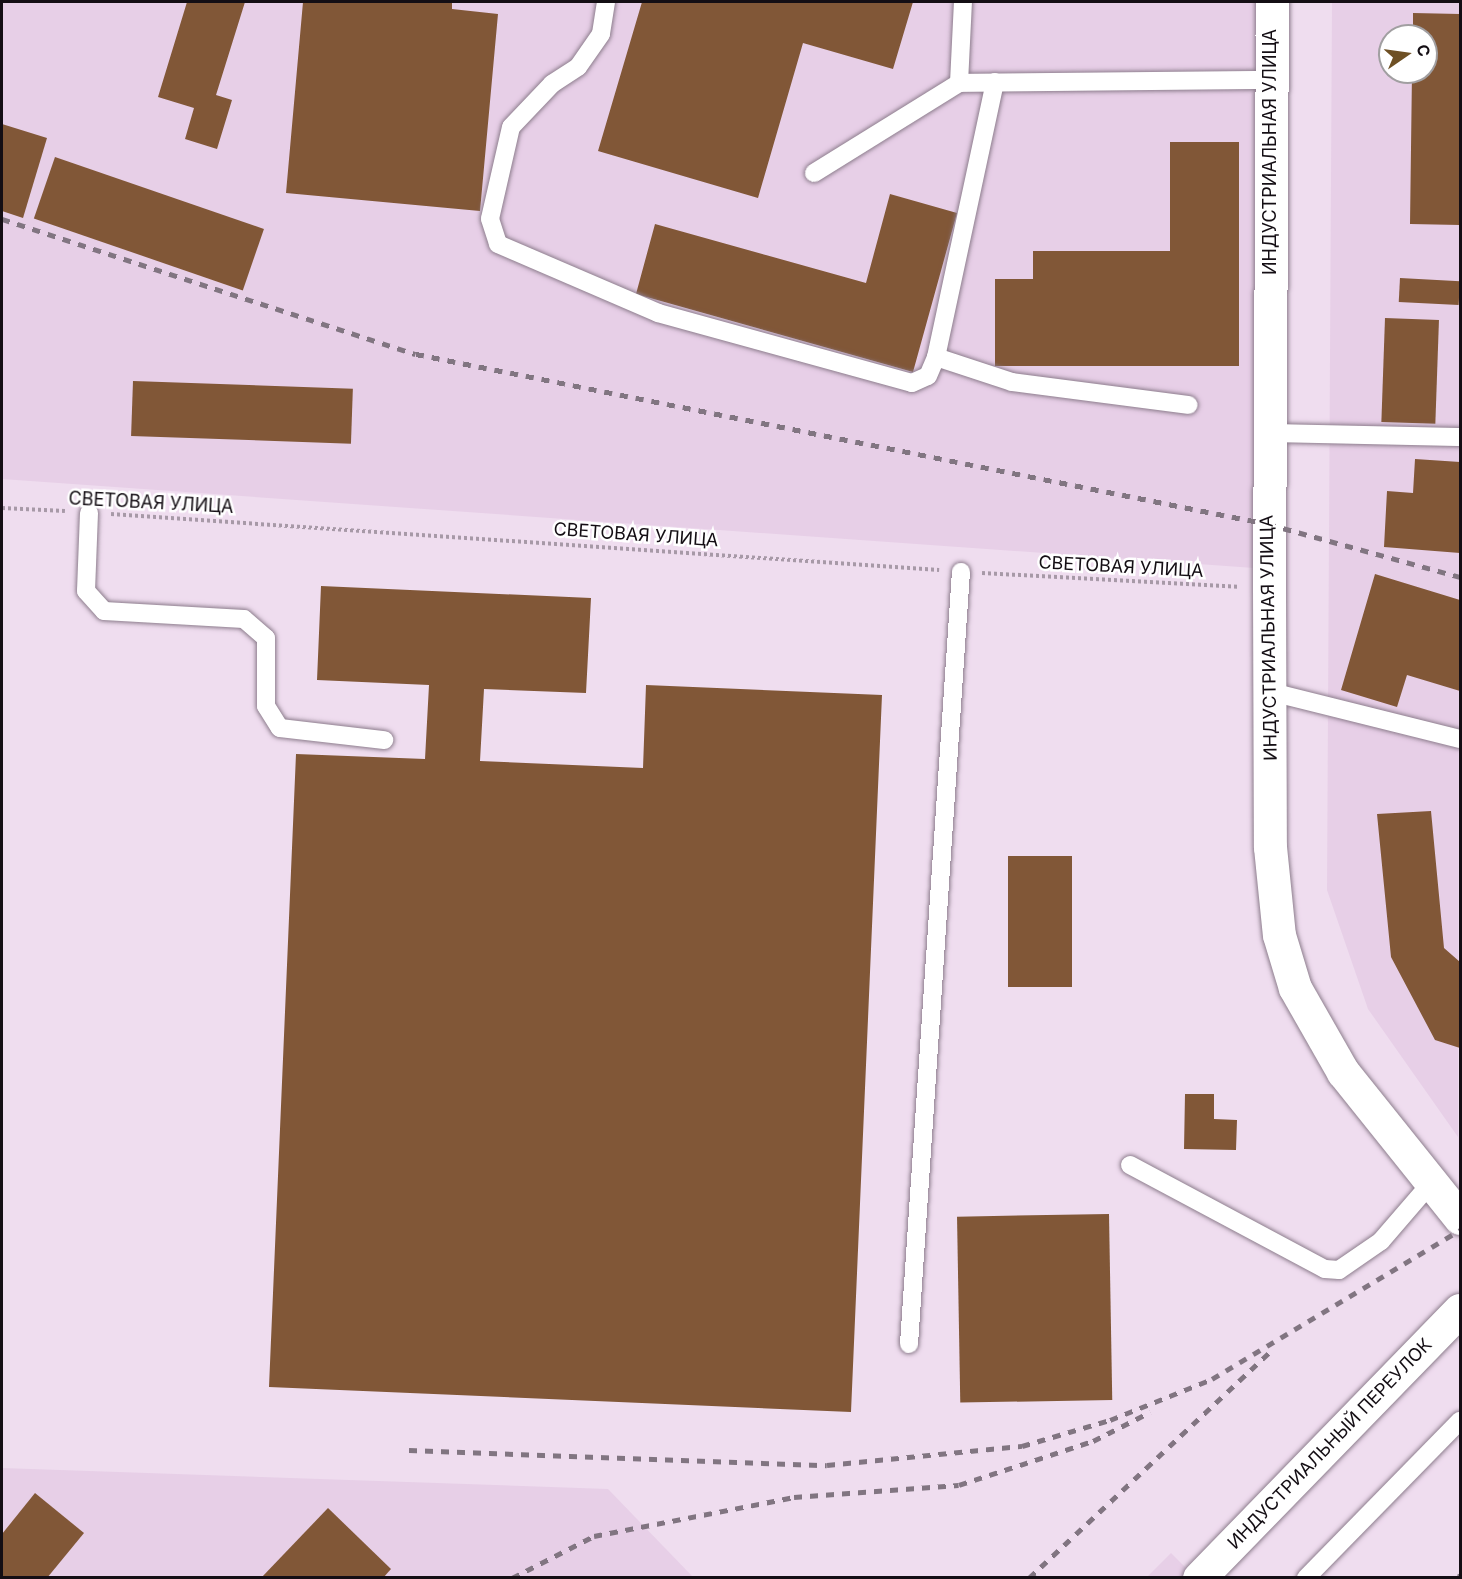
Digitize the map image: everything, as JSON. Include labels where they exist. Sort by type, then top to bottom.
[{"type":"street","name":"ИНДУСТРИАЛЬНАЯ УЛИЦА","points":[[1272,2],[1269,433],[1270,847],[1279,935],[1295,988],[1343,1072],[1461,1218]]},
{"type":"street","name":"ИНДУСТРИАЛЬНЫЙ ПЕРЕУЛОК","points":[[1209,1574],[1461,1311]]},
{"type":"lane","points":[[606,2],[601,34],[578,67],[552,84],[511,127],[490,219],[498,244],[658,313],[912,383],[928,376],[936,357],[995,82]]},
{"type":"lane","points":[[959,83],[963,2]]},
{"type":"lane","points":[[814,173],[959,83],[1270,80]]},
{"type":"lane","points":[[936,357],[1012,382],[1189,405]]},
{"type":"lane","points":[[1269,433],[1461,437]]},
{"type":"lane","points":[[89,513],[86,591],[104,610],[244,619],[267,638],[266,706],[280,728],[384,740]]},
{"type":"lane","points":[[909,1344],[961,572]]},
{"type":"lane","points":[[1271,692],[1461,739]]},
{"type":"lane","points":[[1130,1165],[1325,1269],[1339,1270],[1381,1241],[1432,1182]]},
{"type":"lane","points":[[1306,1578],[1461,1421]]},
{"type":"path","name":"СВЕТОВАЯ УЛИЦА","points":[[2,508],[961,572],[1269,589]]},
{"type":"shaded area","points":[[2,2],[1269,2],[1268,569],[2,479]]},
{"type":"shaded area","points":[[1332,2],[1460,2],[1458,1137],[1368,1009],[1327,890]]},
{"type":"shaded area","points":[[2,1468],[608,1489],[693,1577],[2,1578]]},
{"type":"shaded area","points":[[1171,1553],[1195,1577],[1146,1578]]},
{"type":"building","points":[[187,2],[245,2],[216,95],[232,100],[217,149],[185,139],[194,108],[158,97]]},
{"type":"building","points":[[303,2],[452,2],[452,9],[498,14],[480,211],[286,193]]},
{"type":"building","points":[[642,2],[913,2],[893,69],[803,43],[758,198],[598,151]]},
{"type":"building","points":[[1413,13],[1460,14],[1460,225],[1410,224],[1412,84],[1438,84],[1438,24],[1413,24]]},
{"type":"building","points":[[2,124],[47,138],[23,218],[2,211]]},
{"type":"building","points":[[1170,142],[1239,142],[1239,366],[995,366],[995,279],[1033,279],[1033,251],[1170,251]]},
{"type":"building","points":[[55,157],[264,229],[243,290],[34,218]]},
{"type":"building","points":[[890,194],[957,213],[913,372],[636,294],[655,224],[866,283]]},
{"type":"building","points":[[1400,278],[1460,281],[1459,305],[1399,302]]},
{"type":"building","points":[[1385,318],[1439,320],[1435,424],[1381,422]]},
{"type":"building","points":[[133,381],[353,389],[351,444],[131,436]]},
{"type":"building","points":[[1415,459],[1460,462],[1460,553],[1384,547],[1387,491],[1413,493]]},
{"type":"building","points":[[1375,574],[1460,600],[1460,691],[1407,675],[1397,707],[1341,690]]},
{"type":"building","points":[[321,586],[591,598],[586,693],[484,689],[480,761],[643,768],[646,685],[882,695],[851,1412],[269,1387],[296,754],[425,759],[429,685],[317,680]]},
{"type":"building","points":[[1431,811],[1444,948],[1460,962],[1460,1048],[1435,1040],[1391,957],[1377,814]]},
{"type":"building","points":[[1008,856],[1072,856],[1072,987],[1008,987]]},
{"type":"building","points":[[1185,1094],[1214,1094],[1214,1119],[1237,1120],[1236,1150],[1184,1149]]},
{"type":"building","points":[[1109,1214],[1112,1400],[960,1403],[957,1217]]},
{"type":"building","points":[[35,1493],[84,1533],[47,1578],[2,1578],[2,1534]]},
{"type":"building","points":[[328,1508],[391,1569],[383,1578],[261,1578]]},
{"type":"railway","points":[[2,219],[416,354],[1268,524],[1460,577]]},
{"type":"railway","points":[[409,1450],[827,1465],[1022,1446],[1110,1420],[1212,1379],[1460,1230]]},
{"type":"railway","points":[[1029,1578],[1272,1350]]},
{"type":"railway","points":[[512,1578],[594,1536],[794,1497],[959,1485],[1093,1441],[1150,1412]]},
{"type":"railway","points":[[1459,1578],[1460,1574]]}]
